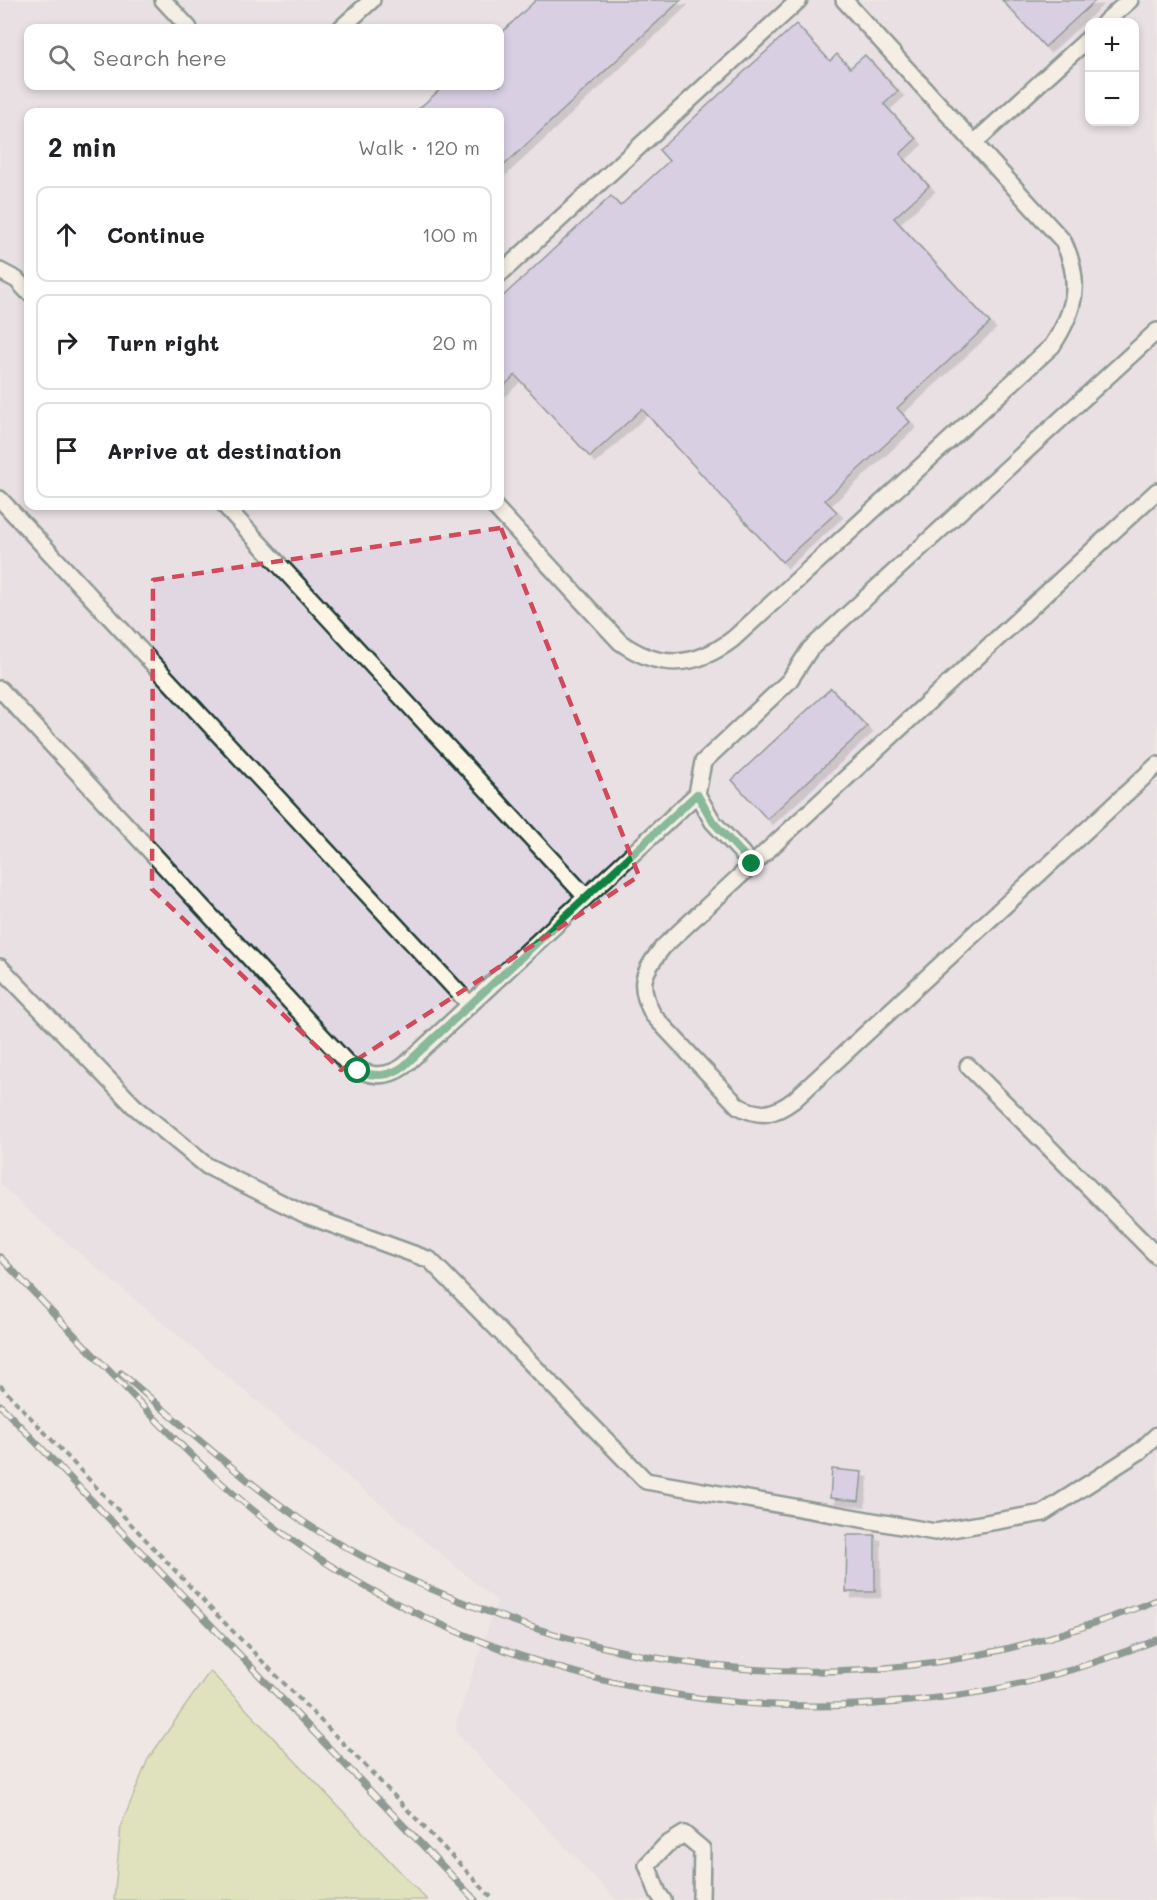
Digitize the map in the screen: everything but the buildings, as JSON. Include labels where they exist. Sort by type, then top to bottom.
[{"type":"lane","points":[[163,0],[185,24]]},
{"type":"lane","points":[[345,24],[372,0]]},
{"type":"lane","points":[[504,270],[799,0]]},
{"type":"lane","points":[[498,510],[620,642],[650,659],[668,663],[686,662],[710,654],[727,643],[1052,346],[1062,332],[1069,316],[1075,284],[1074,268],[1063,241],[844,0]]},
{"type":"lane","points":[[1110,18],[1130,0]]},
{"type":"lane","points":[[975,142],[1085,41]]},
{"type":"lane","points":[[0,271],[17,280],[24,288]]},
{"type":"lane","points":[[0,689],[347,1063],[358,1071],[371,1075],[385,1075],[396,1071],[470,1005],[697,794],[703,762],[789,681],[810,649],[1157,331]]},
{"type":"lane","points":[[1157,491],[663,947],[650,963],[643,980],[644,998],[653,1015],[738,1106],[748,1112],[760,1114],[782,1109],[1157,765]]},
{"type":"lane","points":[[0,499],[470,1005]]},
{"type":"lane","points":[[229,510],[586,897]]},
{"type":"lane","points":[[697,794],[713,822],[752,864]]},
{"type":"lane","points":[[0,967],[134,1106],[207,1166],[306,1215],[430,1260],[646,1481],[935,1532],[1043,1513],[1140,1451],[1157,1436]]},
{"type":"lane","points":[[968,1066],[1157,1256]]},
{"type":"lane","points":[[663,1900],[647,1865],[666,1845],[684,1834],[702,1849],[701,1900]]},
{"type":"path","points":[[0,1385],[214,1612],[494,1900]]},
{"type":"highlighted area","points":[[501,528],[639,876],[341,1070],[152,889],[153,580]]},
{"type":"shaded area","points":[[0,0],[1157,0],[1157,1900],[616,1900],[457,1734],[456,1723],[497,1601],[24,1207],[0,1183]]},
{"type":"green space","points":[[210,1671],[427,1900],[114,1900],[121,1826],[148,1759]]},
{"type":"railway","points":[[0,1257],[178,1442],[261,1517],[342,1573],[404,1607],[469,1636],[536,1661],[605,1680],[675,1694],[745,1703],[837,1706],[923,1700],[1008,1687],[1073,1669],[1157,1640]]},
{"type":"railway","points":[[121,1373],[255,1486],[301,1520],[345,1547],[413,1581],[483,1610],[546,1631],[609,1648],[674,1661],[739,1668],[805,1671],[870,1669],[936,1662],[1001,1650],[1080,1628],[1157,1600]]},
{"type":"railway","points":[[0,1405],[475,1900]]},
{"type":"route","points":[[358,1071],[371,1075],[385,1075],[404,1066],[697,794],[713,822],[752,864]]}]
